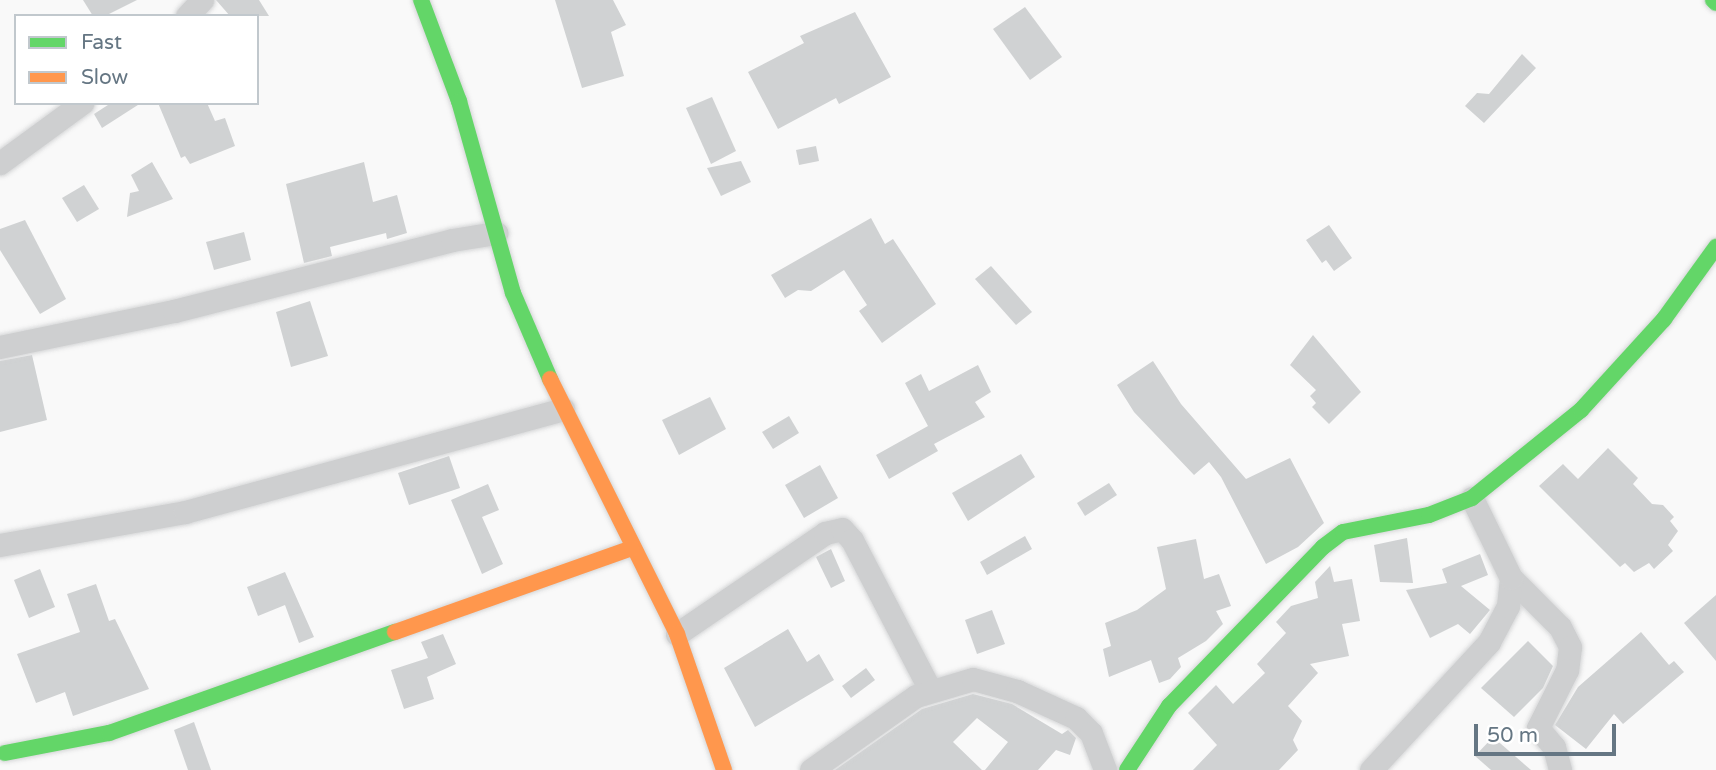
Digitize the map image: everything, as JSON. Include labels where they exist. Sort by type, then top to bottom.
[{"type":"street","points":[[189,14],[202,0]]},
{"type":"street","points":[[421,0],[459,101],[513,293],[563,409],[677,634],[724,770]]},
{"type":"street","points":[[0,163],[79,105]]},
{"type":"street","points":[[0,347],[174,311],[452,240],[496,233]]},
{"type":"street","points":[[1127,770],[1169,706],[1322,547],[1343,532],[1429,515],[1472,498],[1581,410],[1664,319],[1716,247]]},
{"type":"street","points":[[0,545],[185,512],[563,409]]},
{"type":"street","points":[[1472,498],[1511,578],[1560,627],[1570,647],[1567,670],[1538,728],[1555,747],[1560,770]]},
{"type":"street","points":[[677,634],[825,533],[842,529],[852,540],[930,690]]},
{"type":"street","points":[[5,754],[108,733],[632,548]]},
{"type":"street","points":[[1371,770],[1489,642],[1508,606],[1511,578]]},
{"type":"street","points":[[823,767],[930,690],[973,679],[1076,718],[1091,733],[1105,770]]},
{"type":"building","points":[[83,0],[137,0],[109,14],[92,14]]},
{"type":"building","points":[[216,0],[259,0],[269,16],[259,14],[228,14]]},
{"type":"building","points":[[555,0],[613,0],[626,25],[611,32],[624,76],[582,88]]},
{"type":"building","points":[[1025,7],[1062,57],[1030,80],[993,29]]},
{"type":"building","points":[[855,12],[891,77],[839,104],[836,98],[778,129],[748,72],[804,43],[800,36]]},
{"type":"building","points":[[1522,54],[1536,68],[1484,123],[1465,106],[1477,93],[1489,94]]},
{"type":"building","points":[[712,97],[736,151],[711,164],[686,108]]},
{"type":"building","points":[[108,105],[138,105],[102,128],[94,114]]},
{"type":"building","points":[[159,105],[208,105],[215,121],[225,118],[235,146],[190,164],[185,156],[181,158]]},
{"type":"building","points":[[816,146],[819,161],[799,165],[796,150]]},
{"type":"building","points":[[741,161],[751,182],[721,196],[707,168]]},
{"type":"building","points":[[152,162],[173,199],[127,217],[130,193],[139,191],[131,175]]},
{"type":"building","points":[[364,162],[373,202],[397,195],[407,233],[387,239],[386,233],[330,247],[332,256],[304,263],[286,184]]},
{"type":"building","points":[[84,185],[99,209],[77,222],[62,198]]},
{"type":"building","points":[[871,218],[885,244],[893,239],[936,304],[882,343],[859,311],[867,305],[844,270],[811,291],[798,290],[785,298],[771,275]]},
{"type":"building","points":[[25,220],[66,299],[40,314],[0,250],[0,229]]},
{"type":"building","points":[[1329,225],[1352,258],[1334,271],[1326,260],[1322,263],[1306,240]]},
{"type":"building","points":[[244,232],[251,260],[214,270],[206,242]]},
{"type":"building","points":[[991,266],[1032,312],[1016,325],[975,279]]},
{"type":"building","points":[[310,301],[328,356],[291,367],[276,312]]},
{"type":"building","points":[[1313,335],[1361,392],[1329,424],[1312,407],[1316,403],[1310,396],[1316,390],[1290,365]]},
{"type":"building","points":[[32,355],[47,420],[0,432],[0,361]]},
{"type":"building","points":[[1153,361],[1181,404],[1246,479],[1290,458],[1324,523],[1298,547],[1266,564],[1221,477],[1209,462],[1194,475],[1134,412],[1117,385]]},
{"type":"building","points":[[978,365],[991,392],[975,402],[985,417],[934,444],[938,451],[889,479],[876,455],[928,426],[905,383],[921,374],[929,391]]},
{"type":"building","points":[[710,397],[726,429],[679,455],[662,420]]},
{"type":"building","points":[[789,416],[799,433],[773,449],[762,432]]},
{"type":"building","points":[[1608,448],[1638,478],[1633,484],[1652,504],[1663,505],[1674,517],[1670,521],[1678,531],[1668,545],[1673,551],[1654,569],[1649,563],[1634,572],[1625,563],[1620,567],[1539,486],[1563,464],[1578,479]]},
{"type":"building","points":[[1021,454],[1035,477],[968,521],[952,493]]},
{"type":"building","points":[[449,456],[460,488],[409,505],[398,473]]},
{"type":"building","points":[[820,465],[838,498],[804,518],[785,485]]},
{"type":"building","points":[[1109,483],[1117,495],[1085,516],[1077,503]]},
{"type":"building","points":[[488,484],[499,510],[482,517],[503,564],[482,574],[451,500]]},
{"type":"building","points":[[1025,536],[1032,549],[987,575],[980,562]]},
{"type":"building","points":[[1407,538],[1413,583],[1380,582],[1374,545]]},
{"type":"building","points":[[1196,539],[1204,579],[1219,574],[1231,606],[1216,611],[1223,624],[1206,641],[1178,658],[1181,667],[1170,679],[1159,683],[1151,660],[1109,677],[1103,649],[1111,646],[1105,623],[1137,610],[1166,589],[1157,547]]},
{"type":"building","points":[[831,549],[845,581],[831,588],[816,557]]},
{"type":"building","points":[[1480,554],[1488,575],[1461,586],[1490,610],[1470,634],[1458,624],[1430,638],[1406,590],[1447,583],[1442,569]]},
{"type":"building","points":[[1330,566],[1334,582],[1352,579],[1360,621],[1342,624],[1349,656],[1310,664],[1318,673],[1288,706],[1302,721],[1293,740],[1298,750],[1279,770],[1193,770],[1217,745],[1188,713],[1216,685],[1233,704],[1265,673],[1257,664],[1286,633],[1276,622],[1291,606],[1318,598],[1315,582]]},
{"type":"building","points":[[40,569],[55,607],[29,618],[14,580]]},
{"type":"building","points":[[285,572],[314,637],[299,643],[285,605],[258,616],[247,587]]},
{"type":"building","points":[[96,584],[109,621],[115,619],[149,689],[73,716],[65,692],[36,703],[17,654],[80,632],[67,594]]},
{"type":"building","points":[[1716,595],[1716,661],[1684,623]]},
{"type":"building","points":[[992,610],[1005,644],[977,654],[965,620]]},
{"type":"building","points":[[788,629],[807,662],[819,654],[834,680],[755,727],[724,668]]},
{"type":"building","points":[[1641,632],[1669,665],[1674,661],[1684,672],[1623,724],[1614,714],[1586,749],[1555,725],[1578,687]]},
{"type":"building","points":[[443,634],[456,664],[427,677],[434,699],[404,709],[391,670],[428,658],[421,642]]},
{"type":"building","points":[[1528,641],[1553,666],[1543,688],[1514,717],[1481,688]]},
{"type":"building","points":[[866,668],[875,680],[851,698],[842,686]]},
{"type":"building","points":[[973,694],[1012,704],[1062,734],[1068,730],[1076,738],[1070,755],[1056,750],[1038,770],[985,770],[1008,742],[977,718],[953,742],[982,770],[835,770],[922,709]]},
{"type":"building","points":[[194,722],[211,770],[188,770],[174,730]]},
{"type":"building","points":[[1493,737],[1531,770],[1491,770],[1475,756]]},
{"type":"traffic: fast","points":[[421,0],[459,101],[513,293],[550,379]]},
{"type":"traffic: fast","points":[[1713,0],[1716,3]]},
{"type":"traffic: fast","points":[[1127,770],[1169,706],[1323,547],[1343,532],[1429,515],[1472,498],[1581,410],[1664,319],[1716,247]]},
{"type":"traffic: fast","points":[[5,753],[109,733],[395,632]]},
{"type":"traffic: slow","points":[[550,379],[677,634],[724,770]]},
{"type":"traffic: slow","points":[[395,632],[632,548]]}]
